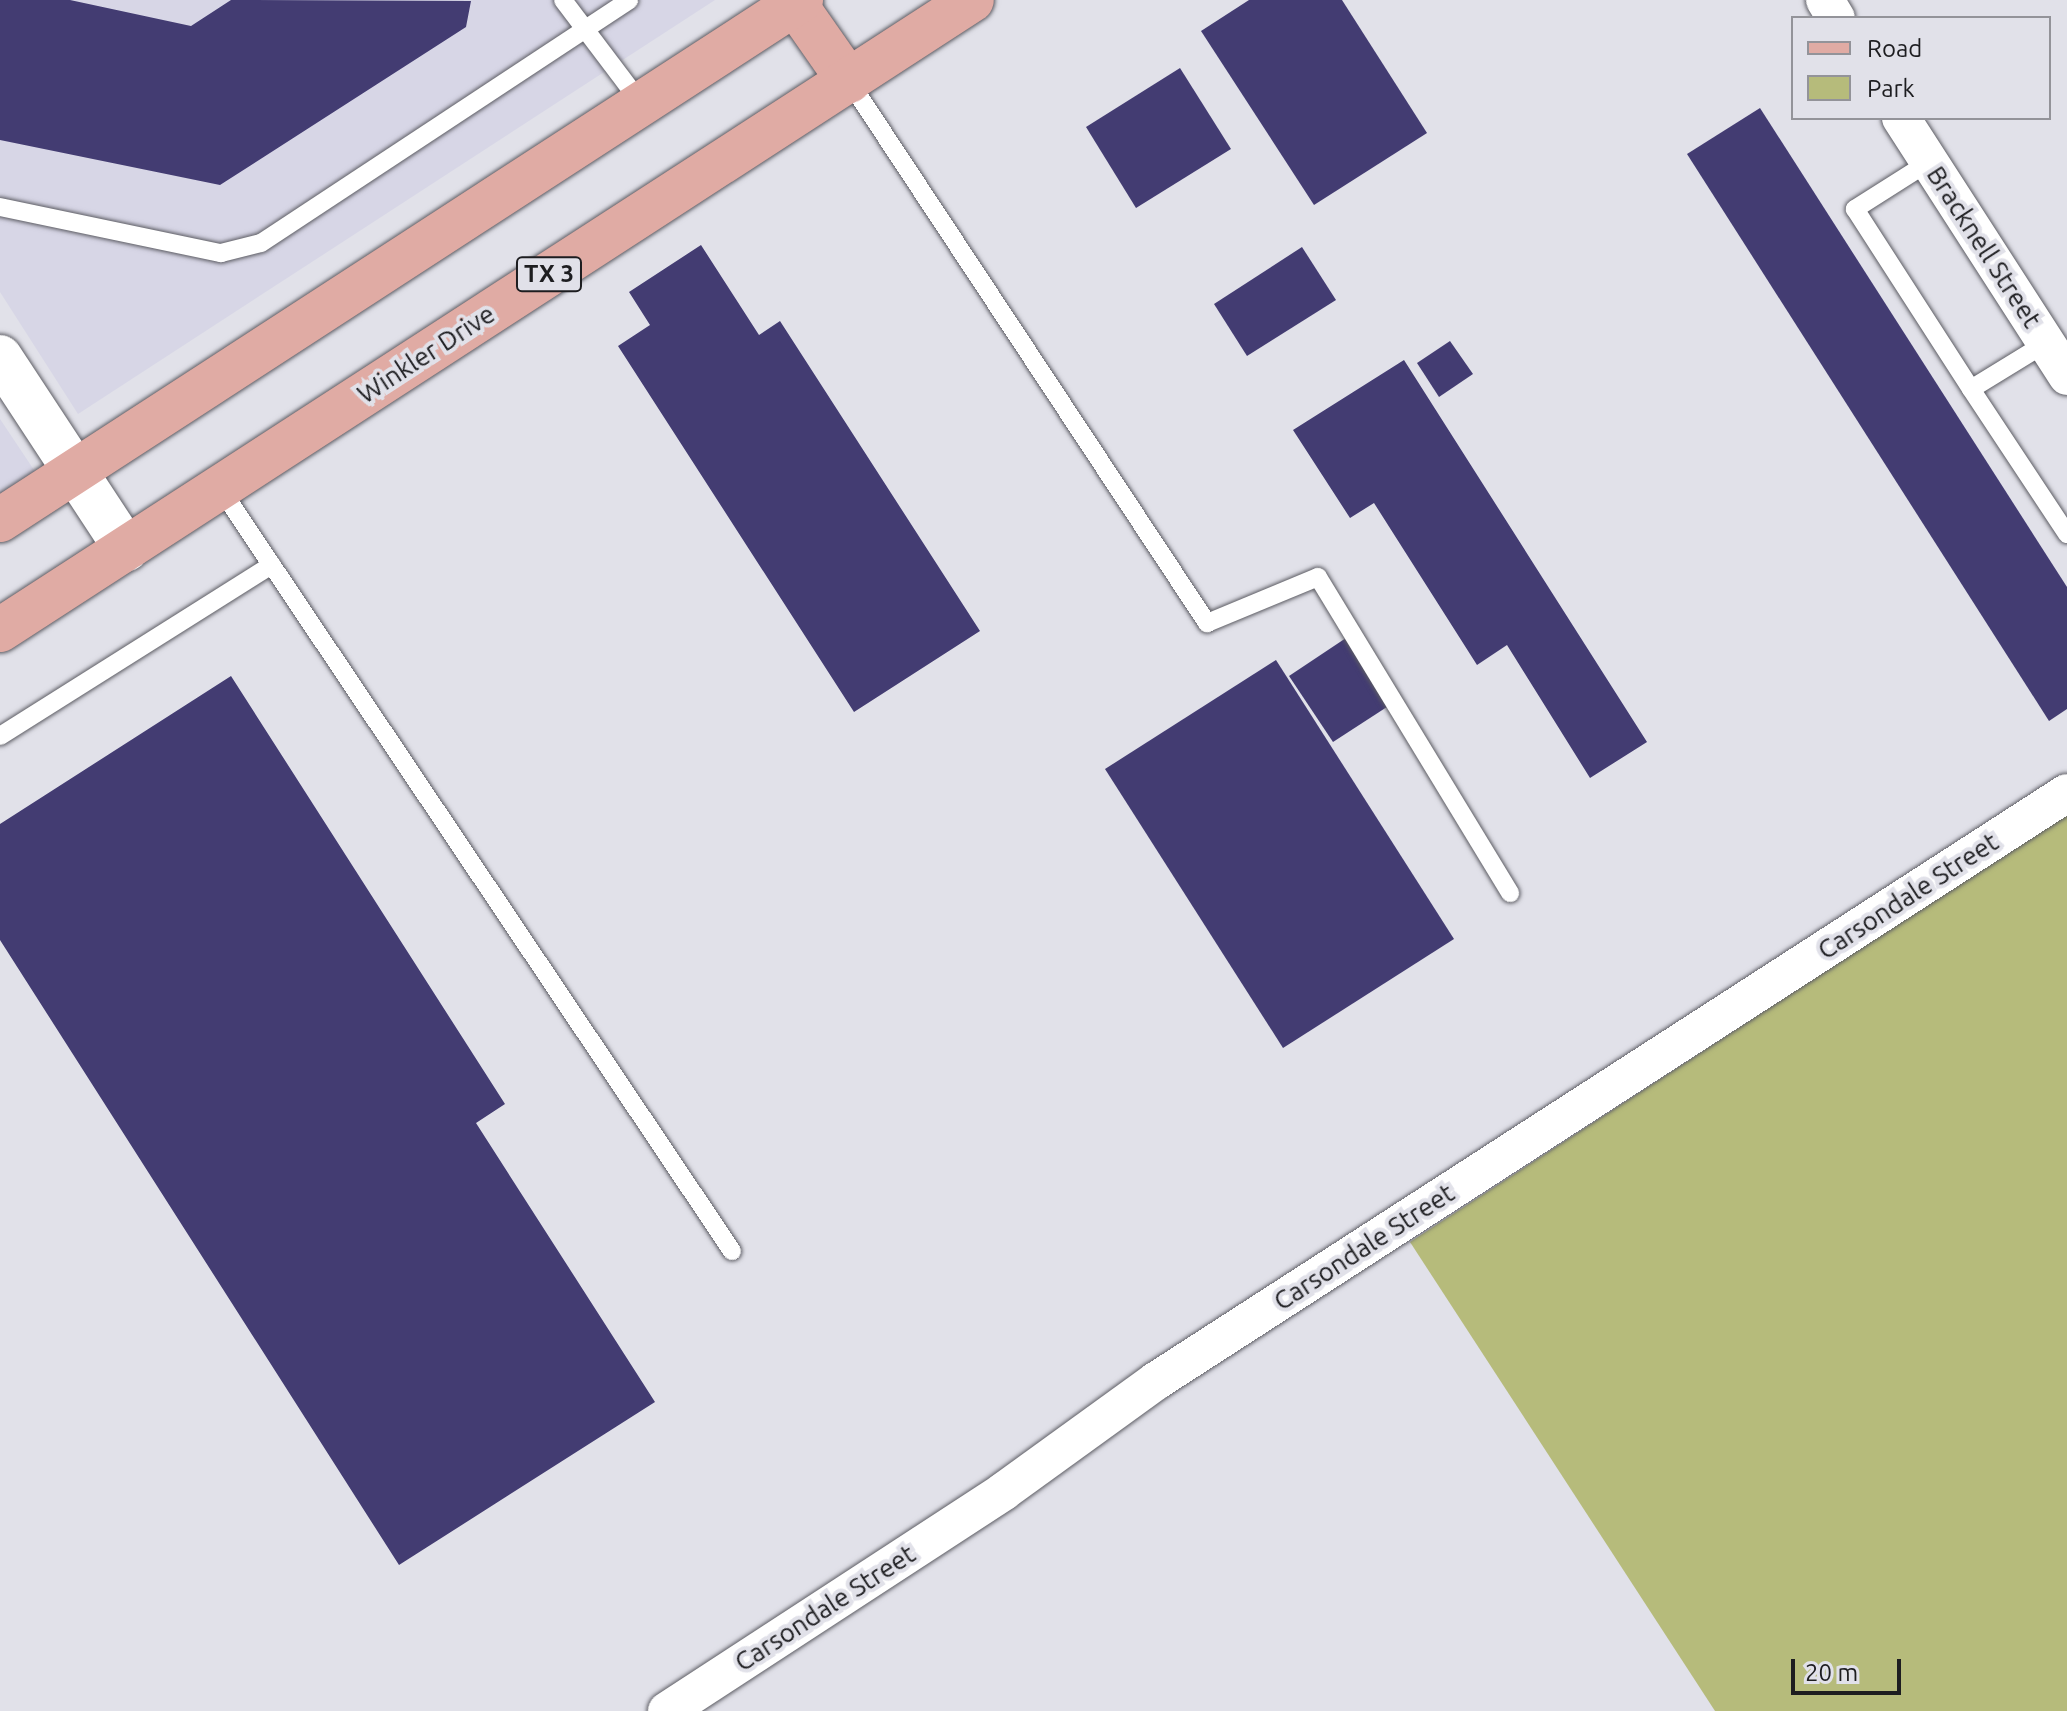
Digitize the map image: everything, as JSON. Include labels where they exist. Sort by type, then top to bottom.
[{"type":"main road","name":"Winkler Drive","points":[[0,630],[972,0]]},
{"type":"main road","points":[[0,520],[798,2],[849,81]]},
{"type":"street","name":"Bracknell Street","points":[[1902,120],[2067,376]]},
{"type":"street","points":[[3,370],[126,549]]},
{"type":"street","name":"Carsondale Street","points":[[667,1711],[1004,1491],[1156,1381],[2067,793]]},
{"type":"lane","points":[[563,0],[641,103]]},
{"type":"lane","points":[[0,207],[221,253],[261,243],[629,0]]},
{"type":"lane","points":[[849,81],[1207,623],[1318,577],[1510,893]]},
{"type":"lane","points":[[1929,162],[1855,209],[2067,534]]},
{"type":"lane","points":[[1971,389],[2046,343]]},
{"type":"lane","points":[[220,488],[732,1251]]},
{"type":"lane","points":[[0,736],[272,565]]},
{"type":"shaded area","points":[[0,0],[715,0],[78,414],[0,292]]},
{"type":"shaded area","points":[[0,419],[36,473],[0,496]]},
{"type":"green space","points":[[2067,814],[2067,1711],[1715,1711],[1410,1242]]},
{"type":"building","points":[[0,0],[70,0],[191,26],[231,0],[471,1],[466,27],[220,185],[0,140]]},
{"type":"building","points":[[1249,0],[1342,0],[1427,133],[1314,205],[1201,31]]},
{"type":"building","points":[[1180,68],[1231,149],[1136,208],[1086,127]]},
{"type":"building","points":[[1760,108],[2067,587],[2067,709],[2049,721],[1687,154]]},
{"type":"building","points":[[701,245],[759,335],[780,321],[980,631],[854,712],[618,346],[650,325],[629,292]]},
{"type":"building","points":[[1302,247],[1336,300],[1247,356],[1214,304]]},
{"type":"building","points":[[1450,341],[1473,374],[1439,397],[1417,363]]},
{"type":"building","points":[[1404,360],[1647,742],[1590,778],[1507,645],[1477,665],[1374,503],[1350,518],[1293,430]]},
{"type":"building","points":[[1346,638],[1390,705],[1333,742],[1289,676]]},
{"type":"building","points":[[1276,660],[1454,939],[1283,1048],[1105,769]]},
{"type":"building","points":[[231,676],[505,1104],[476,1123],[655,1402],[399,1565],[0,940],[0,824]]}]
